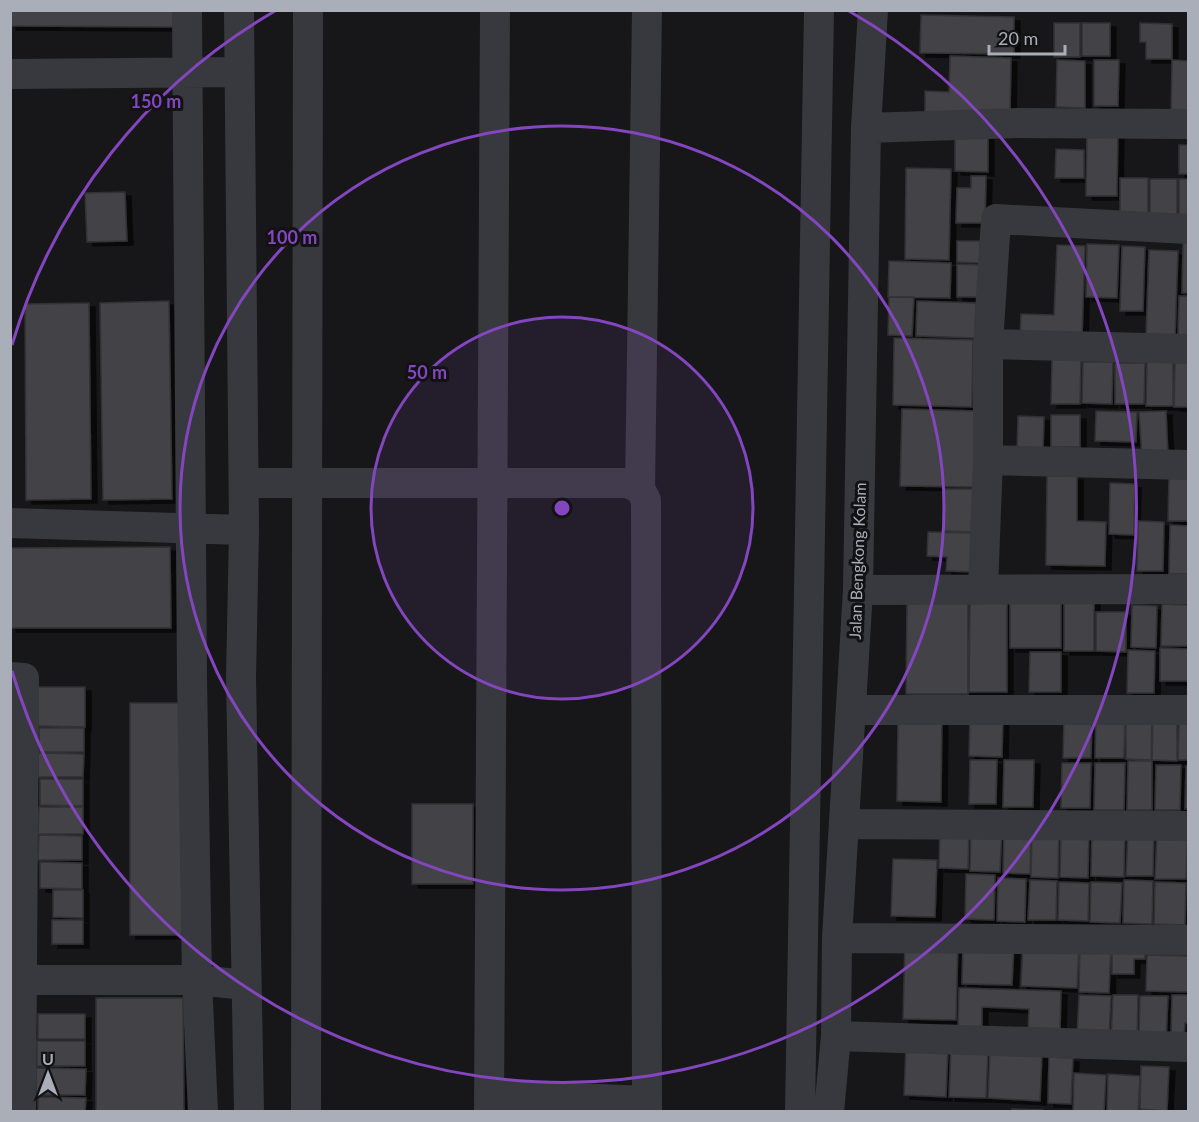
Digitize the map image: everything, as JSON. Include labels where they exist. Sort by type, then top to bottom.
[{"type":"street","points":[[187,10],[197,980],[203,1112]]},
{"type":"street","points":[[239,10],[244,483],[242,678],[249,1112]]},
{"type":"street","points":[[306,1112],[308,10]]},
{"type":"street","points":[[490,1112],[495,10]]},
{"type":"street","points":[[490,1112],[504,1095],[647,1106],[646,500],[640,489],[647,10]]},
{"type":"street","points":[[800,1112],[819,10]]},
{"type":"street","name":"Jalan Bengkong Kolam","points":[[829,1112],[836,1036],[837,938],[858,590],[866,128],[873,10]]},
{"type":"street","points":[[10,74],[238,72]]},
{"type":"street","points":[[866,128],[1018,123],[1188,124]]},
{"type":"street","points":[[983,588],[988,460],[988,344],[996,219],[1188,229]]},
{"type":"street","points":[[988,344],[1188,349]]},
{"type":"street","points":[[988,460],[1188,465]]},
{"type":"street","points":[[244,483],[627,483],[640,489]]},
{"type":"street","points":[[10,523],[244,530]]},
{"type":"street","points":[[858,590],[1188,589]]},
{"type":"street","points":[[10,677],[24,678],[16,980],[21,1112]]},
{"type":"street","points":[[851,710],[1188,710]]},
{"type":"street","points":[[844,824],[1188,826]]},
{"type":"street","points":[[837,938],[1188,939]]},
{"type":"street","points":[[16,980],[197,980],[246,986]]},
{"type":"street","points":[[836,1036],[1188,1047]]},
{"type":"building","points":[[10,10],[173,10],[173,27],[10,26]]},
{"type":"building","points":[[921,15],[1014,17],[1014,54],[920,53]]},
{"type":"building","points":[[1054,23],[1080,23],[1080,57],[1054,57]]},
{"type":"building","points":[[1082,23],[1110,23],[1110,56],[1082,56]]},
{"type":"building","points":[[1140,23],[1172,24],[1172,59],[1146,59],[1146,42],[1140,42]]},
{"type":"building","points":[[950,56],[1011,58],[1010,115],[925,113],[925,91],[949,92]]},
{"type":"building","points":[[1057,60],[1085,61],[1085,108],[1056,107]]},
{"type":"building","points":[[1094,60],[1119,60],[1118,106],[1094,106]]},
{"type":"building","points":[[1172,60],[1188,61],[1188,114],[1171,113]]},
{"type":"building","points":[[955,128],[988,129],[988,172],[955,171]]},
{"type":"building","points":[[1087,128],[1118,129],[1117,196],[1086,196]]},
{"type":"building","points":[[1179,145],[1188,145],[1188,174],[1179,174]]},
{"type":"building","points":[[1056,149],[1084,150],[1084,178],[1055,178]]},
{"type":"building","points":[[906,168],[951,169],[949,260],[905,259]]},
{"type":"building","points":[[971,176],[986,176],[985,223],[956,223],[957,188],[971,188]]},
{"type":"building","points":[[1120,178],[1148,178],[1148,225],[1120,225]]},
{"type":"building","points":[[1150,179],[1177,179],[1177,224],[1150,224]]},
{"type":"building","points":[[1179,179],[1188,179],[1188,225],[1179,225]]},
{"type":"building","points":[[125,192],[127,241],[87,242],[85,193]]},
{"type":"building","points":[[957,241],[980,241],[980,263],[957,262]]},
{"type":"building","points":[[1183,243],[1188,243],[1188,293],[1182,293]]},
{"type":"building","points":[[1087,244],[1119,245],[1117,298],[1086,297]]},
{"type":"building","points":[[1057,245],[1085,246],[1082,338],[1020,336],[1021,314],[1054,315]]},
{"type":"building","points":[[1122,246],[1145,247],[1143,311],[1120,311]]},
{"type":"building","points":[[1149,250],[1178,251],[1175,338],[1146,337]]},
{"type":"building","points":[[889,261],[951,263],[950,298],[888,297]]},
{"type":"building","points":[[957,264],[980,265],[980,297],[957,297]]},
{"type":"building","points":[[1179,296],[1188,296],[1188,336],[1178,336]]},
{"type":"building","points":[[889,297],[914,297],[912,336],[888,335]]},
{"type":"building","points":[[169,301],[172,499],[103,500],[100,303]]},
{"type":"building","points":[[917,301],[976,303],[975,338],[916,336]]},
{"type":"building","points":[[89,303],[91,499],[26,500],[25,304]]},
{"type":"building","points":[[894,338],[973,340],[972,407],[893,405]]},
{"type":"building","points":[[1052,359],[1081,360],[1080,404],[1051,404]]},
{"type":"building","points":[[1147,360],[1173,360],[1173,406],[1146,406]]},
{"type":"building","points":[[1175,360],[1188,360],[1188,407],[1174,407]]},
{"type":"building","points":[[1083,362],[1113,362],[1112,404],[1082,403]]},
{"type":"building","points":[[1115,363],[1145,363],[1144,404],[1115,404]]},
{"type":"building","points":[[902,409],[978,411],[976,487],[900,486]]},
{"type":"building","points":[[1096,411],[1137,412],[1136,442],[1095,441]]},
{"type":"building","points":[[1166,411],[1168,456],[1142,458],[1139,412]]},
{"type":"building","points":[[1051,415],[1080,415],[1080,447],[1051,447]]},
{"type":"building","points":[[1018,416],[1044,417],[1043,451],[1017,450]]},
{"type":"building","points":[[1169,475],[1188,476],[1188,521],[1168,521]]},
{"type":"building","points":[[1047,476],[1077,476],[1077,521],[1106,522],[1105,566],[1046,565]]},
{"type":"building","points":[[1110,483],[1135,484],[1134,535],[1109,534]]},
{"type":"building","points":[[944,489],[979,489],[978,532],[943,531]]},
{"type":"building","points":[[1138,521],[1164,522],[1163,571],[1137,571]]},
{"type":"building","points":[[1170,525],[1188,526],[1188,574],[1169,574]]},
{"type":"building","points":[[928,532],[974,533],[973,572],[946,571],[947,557],[927,556]]},
{"type":"building","points":[[170,547],[171,628],[10,628],[10,548]]},
{"type":"building","points":[[970,600],[1007,600],[1007,692],[969,692]]},
{"type":"building","points":[[1010,600],[1061,601],[1061,648],[1010,648]]},
{"type":"building","points":[[1064,600],[1094,600],[1094,651],[1064,651]]},
{"type":"building","points":[[907,602],[968,602],[968,694],[906,694]]},
{"type":"building","points":[[1162,604],[1188,605],[1188,646],[1161,646]]},
{"type":"building","points":[[1132,605],[1157,606],[1156,648],[1131,647]]},
{"type":"building","points":[[1096,612],[1126,612],[1126,652],[1096,651]]},
{"type":"building","points":[[1160,648],[1188,649],[1188,681],[1160,681]]},
{"type":"building","points":[[1128,650],[1155,651],[1154,693],[1127,693]]},
{"type":"building","points":[[1030,652],[1061,652],[1061,692],[1029,692]]},
{"type":"building","points":[[38,687],[85,687],[85,727],[38,726]]},
{"type":"building","points":[[130,703],[182,703],[182,935],[130,935]]},
{"type":"building","points":[[898,714],[942,714],[941,802],[897,801]]},
{"type":"building","points":[[1096,714],[1125,714],[1124,758],[1095,758]]},
{"type":"building","points":[[970,715],[1003,715],[1002,757],[969,756]]},
{"type":"building","points":[[1064,717],[1092,717],[1091,758],[1063,758]]},
{"type":"building","points":[[1126,719],[1152,719],[1151,760],[1126,759]]},
{"type":"building","points":[[1153,719],[1177,719],[1177,761],[1152,760]]},
{"type":"building","points":[[1179,723],[1188,723],[1188,760],[1178,760]]},
{"type":"building","points":[[39,728],[84,728],[84,752],[39,752]]},
{"type":"building","points":[[38,753],[84,754],[83,777],[38,777]]},
{"type":"building","points":[[970,760],[997,760],[996,804],[969,804]]},
{"type":"building","points":[[1004,760],[1034,760],[1033,807],[1003,807]]},
{"type":"building","points":[[1128,761],[1152,761],[1152,810],[1127,810]]},
{"type":"building","points":[[1062,763],[1091,763],[1090,808],[1061,808]]},
{"type":"building","points":[[1095,763],[1125,763],[1124,810],[1094,810]]},
{"type":"building","points":[[1156,765],[1181,765],[1180,810],[1155,810]]},
{"type":"building","points":[[1186,766],[1188,766],[1188,809],[1185,809]]},
{"type":"building","points":[[40,779],[83,779],[83,806],[40,805]]},
{"type":"building","points":[[412,804],[473,804],[473,884],[412,884]]},
{"type":"building","points":[[39,807],[83,807],[83,834],[38,834]]},
{"type":"building","points":[[940,826],[969,827],[968,869],[939,868]]},
{"type":"building","points":[[971,826],[1002,827],[1000,872],[970,871]]},
{"type":"building","points":[[1004,827],[1031,828],[1030,874],[1003,873]]},
{"type":"building","points":[[1032,828],[1059,829],[1058,878],[1031,877]]},
{"type":"building","points":[[1061,829],[1089,830],[1088,878],[1060,877]]},
{"type":"building","points":[[1092,829],[1125,829],[1124,877],[1091,876]]},
{"type":"building","points":[[1128,830],[1154,831],[1153,876],[1126,876]]},
{"type":"building","points":[[1157,831],[1188,832],[1186,879],[1155,879]]},
{"type":"building","points":[[39,835],[82,836],[82,860],[38,860]]},
{"type":"building","points":[[893,859],[937,860],[935,917],[891,916]]},
{"type":"building","points":[[40,862],[82,863],[82,889],[40,888]]},
{"type":"building","points":[[966,874],[995,875],[994,920],[965,919]]},
{"type":"building","points":[[998,878],[1026,879],[1025,922],[997,921]]},
{"type":"building","points":[[1030,880],[1057,881],[1056,920],[1028,920]]},
{"type":"building","points":[[1124,880],[1153,881],[1152,924],[1123,923]]},
{"type":"building","points":[[1059,882],[1089,883],[1088,921],[1058,920]]},
{"type":"building","points":[[1091,882],[1122,883],[1120,923],[1090,922]]},
{"type":"building","points":[[1155,882],[1186,883],[1185,925],[1154,924]]},
{"type":"building","points":[[53,890],[83,890],[83,918],[53,917]]},
{"type":"building","points":[[52,920],[83,920],[83,944],[52,944]]},
{"type":"building","points":[[905,939],[958,941],[956,1020],[903,1019]]},
{"type":"building","points":[[963,942],[1014,944],[1012,985],[962,984]]},
{"type":"building","points":[[1023,942],[1079,944],[1077,988],[1021,986]]},
{"type":"building","points":[[1080,944],[1111,945],[1109,993],[1079,992]]},
{"type":"building","points":[[1112,946],[1145,947],[1145,959],[1134,959],[1134,974],[1112,974]]},
{"type":"building","points":[[1147,955],[1188,956],[1188,992],[1146,991]]},
{"type":"building","points":[[959,988],[1061,991],[1060,1033],[1028,1032],[1029,1009],[982,1007],[982,1030],[958,1029]]},
{"type":"building","points":[[1079,995],[1111,996],[1109,1038],[1077,1037]]},
{"type":"building","points":[[1113,995],[1138,995],[1137,1041],[1111,1040]]},
{"type":"building","points":[[1172,995],[1188,995],[1188,1023],[1185,1023],[1184,1037],[1171,1037]]},
{"type":"building","points":[[1140,996],[1168,996],[1166,1042],[1139,1041]]},
{"type":"building","points":[[96,998],[183,998],[184,1112],[96,1112]]},
{"type":"building","points":[[38,1014],[85,1014],[85,1039],[38,1039]]},
{"type":"building","points":[[37,1041],[85,1041],[85,1066],[37,1066]]},
{"type":"building","points":[[906,1046],[948,1047],[946,1097],[904,1095]]},
{"type":"building","points":[[951,1047],[988,1048],[986,1098],[949,1097]]},
{"type":"building","points":[[990,1052],[1042,1055],[1040,1101],[988,1098]]},
{"type":"building","points":[[1049,1057],[1073,1058],[1071,1104],[1048,1103]]},
{"type":"building","points":[[1141,1066],[1169,1067],[1167,1111],[1140,1109]]},
{"type":"building","points":[[36,1068],[86,1069],[85,1095],[36,1095]]},
{"type":"building","points":[[1074,1073],[1106,1075],[1104,1112],[1073,1112]]},
{"type":"building","points":[[1108,1074],[1140,1076],[1138,1112],[1107,1112]]},
{"type":"building","points":[[38,1097],[86,1098],[85,1112],[38,1112]]},
{"type":"building","points":[[1012,1109],[1043,1110],[1043,1112],[1012,1112]]}]
